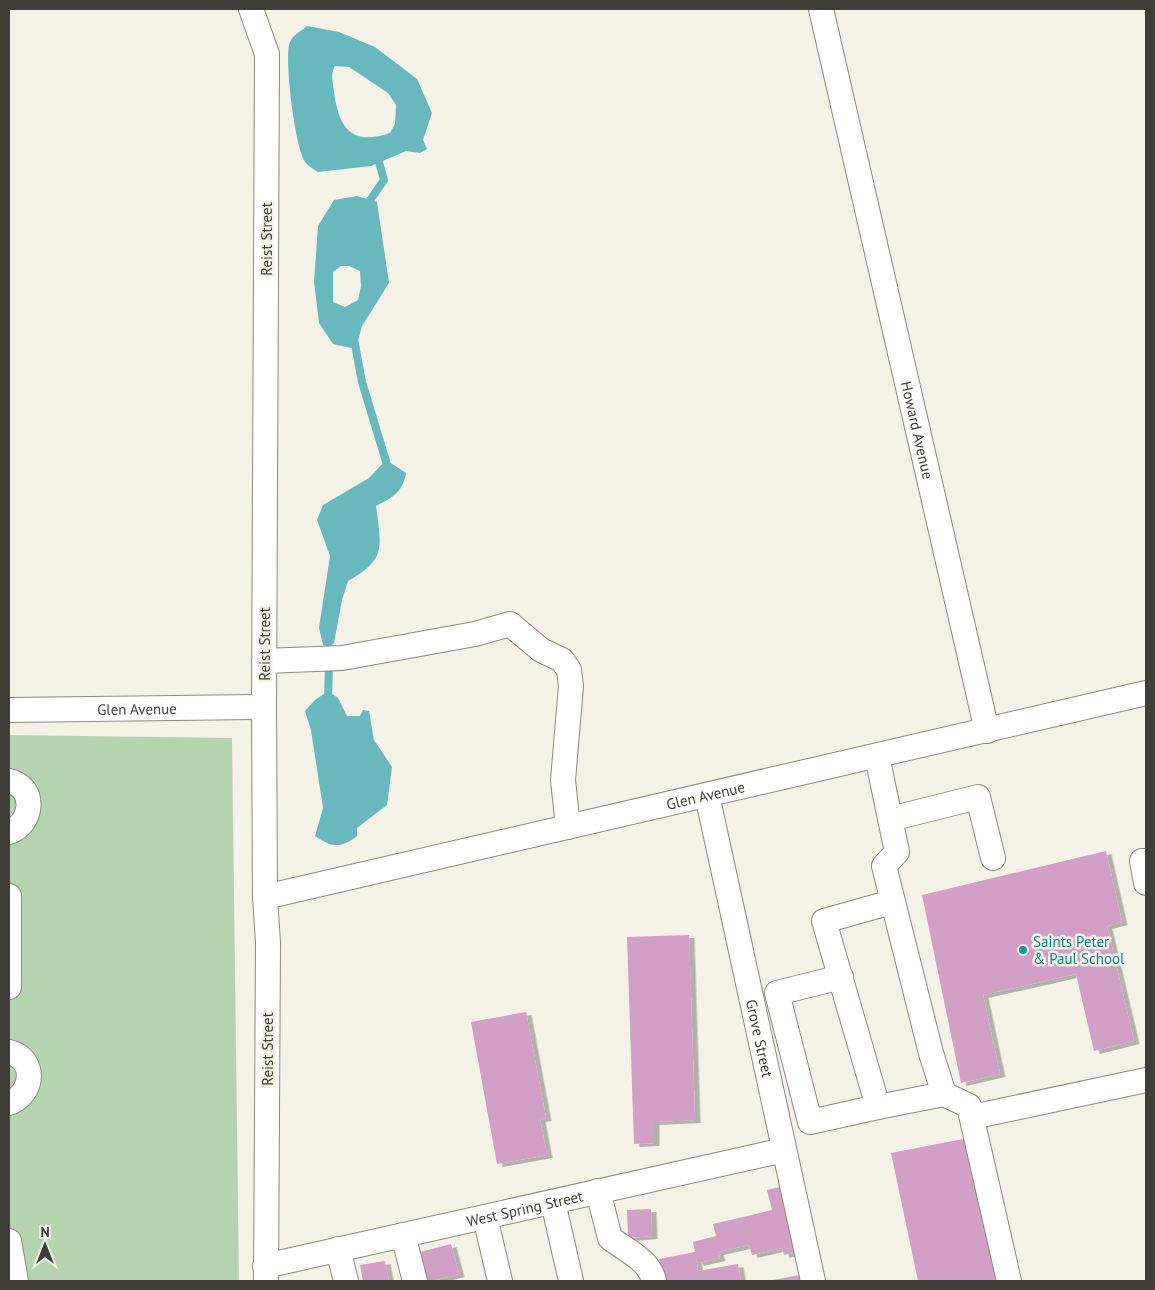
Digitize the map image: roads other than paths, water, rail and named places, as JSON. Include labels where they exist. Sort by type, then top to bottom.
[{"type":"street","name":"Reist Street","points":[[251,9],[267,54],[264,661],[265,897],[268,943],[266,1274]]},
{"type":"street","name":"Howard Avenue","points":[[821,9],[987,731]]},
{"type":"street","points":[[264,661],[334,658],[475,634],[510,624],[541,650],[562,660],[568,670],[571,686],[563,780],[568,827]]},
{"type":"street","name":"Glen Avenue","points":[[265,897],[1146,693]]},
{"type":"street","name":"Glen Avenue","points":[[9,710],[264,706]]},
{"type":"street","points":[[877,756],[897,852],[884,866],[944,1094]]},
{"type":"street","points":[[9,781],[22,788],[28,799],[29,811],[26,821],[19,828],[9,832]]},
{"type":"street","name":"Grove Street","points":[[707,795],[813,1281]]},
{"type":"street","points":[[890,819],[978,797],[993,858]]},
{"type":"street","points":[[1146,860],[1142,862],[1146,883]]},
{"type":"street","points":[[9,896],[9,987]]},
{"type":"street","points":[[878,1107],[824,921],[892,902]]},
{"type":"street","points":[[840,977],[776,993],[810,1122],[944,1094],[969,1106],[1009,1281]]},
{"type":"street","points":[[9,1052],[22,1059],[28,1069],[29,1082],[25,1092],[19,1099],[9,1103]]},
{"type":"street","points":[[972,1117],[1146,1080]]},
{"type":"street","name":"West Spring Street","points":[[266,1274],[338,1250],[784,1150]]},
{"type":"street","points":[[598,1192],[610,1238],[641,1260],[653,1275],[654,1281]]},
{"type":"street","points":[[552,1202],[571,1281]]},
{"type":"street","points":[[485,1217],[500,1281]]},
{"type":"street","points":[[403,1235],[415,1281]]},
{"type":"street","points":[[9,1241],[16,1281]]},
{"type":"street","points":[[338,1250],[346,1281]]},
{"type":"water","points":[[307,26],[339,32],[375,47],[417,79],[432,113],[423,140],[427,149],[420,153],[406,151],[371,166],[318,172],[306,163],[298,142],[295,125],[288,55],[290,42]],"holes":[[[335,66],[349,67],[388,93],[396,105],[395,124],[390,133],[366,137],[357,135],[344,125],[336,105],[332,75]]]},
{"type":"water","points":[[357,196],[377,202],[389,283],[362,326],[356,349],[333,344],[319,323],[314,282],[318,226],[334,200]],"holes":[[[341,266],[349,266],[360,271],[361,286],[358,300],[345,307],[333,302],[333,272]]]},
{"type":"water","points":[[386,460],[406,473],[405,480],[396,494],[376,506],[380,542],[378,551],[370,566],[348,581],[342,600],[334,643],[330,647],[323,645],[319,628],[330,556],[317,520],[323,505],[369,478]]},
{"type":"water","points":[[328,691],[338,698],[347,716],[360,716],[363,710],[369,711],[374,740],[392,767],[387,805],[357,828],[357,836],[341,845],[331,844],[315,836],[323,808],[311,730],[305,711],[315,700]]},
{"type":"waterway","points":[[364,209],[384,180],[377,155]]},
{"type":"waterway","points":[[354,339],[362,382],[388,468]]},
{"type":"waterway","points":[[328,701],[329,662]]},
{"type":"place","name":"Saints Peter & Paul School","points":[[1023,950]]}]
